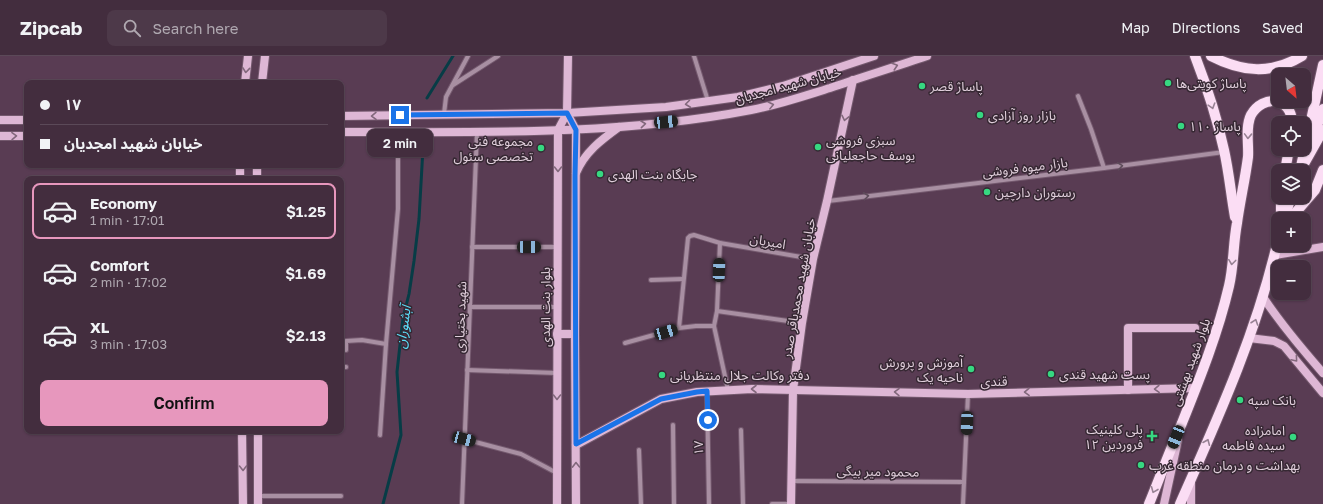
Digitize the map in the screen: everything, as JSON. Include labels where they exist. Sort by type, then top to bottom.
[{"type":"main road","points":[[245,80],[248,56]]},
{"type":"main road","points":[[262,80],[265,56]]},
{"type":"main road","points":[[568,56],[567,113],[576,130],[576,504]]},
{"type":"main road","name":"خیابان شهید امجدیان","points":[[344,116],[567,113],[666,107],[738,97],[783,86],[874,56]]},
{"type":"main road","name":"خیابان شهید امجدیان","points":[[344,132],[576,130],[708,117],[752,110],[790,100],[927,56]]},
{"type":"main road","points":[[1195,56],[1206,84],[1217,122],[1224,152],[1236,223]]},
{"type":"main road","points":[[1211,56],[1230,65],[1251,69],[1272,68],[1292,62],[1302,56]]},
{"type":"main road","points":[[1302,164],[1323,65]]},
{"type":"main road","name":"خیابان شهید محمدباقر صدر","points":[[791,504],[793,390],[802,323],[813,259],[853,80]]},
{"type":"main road","points":[[1236,223],[1244,187],[1250,117],[1255,109],[1269,101],[1282,103],[1290,112],[1291,116]]},
{"type":"main road","points":[[1303,164],[1323,109]]},
{"type":"main road","name":"بلوار بنت الهدی","points":[[557,504],[558,130],[567,113]]},
{"type":"main road","points":[[0,120],[24,120]]},
{"type":"main road","points":[[575,176],[583,159],[590,151],[619,126]]},
{"type":"main road","points":[[1304,164],[1323,130]]},
{"type":"main road","points":[[0,136],[24,136]]},
{"type":"main road","points":[[1296,212],[1315,190],[1323,170]]},
{"type":"main road","name":"بلوار شهید بهشتی","points":[[1149,504],[1196,388],[1224,306],[1230,284],[1236,223]]},
{"type":"main road","points":[[1180,504],[1231,386],[1263,297],[1275,254],[1323,247]]},
{"type":"main road","points":[[1263,297],[1288,332],[1323,373]]},
{"type":"main road","points":[[1128,390],[1128,328],[1195,328]]},
{"type":"main road","points":[[557,334],[575,334]]},
{"type":"main road","points":[[1249,338],[1274,342],[1284,346],[1323,393]]},
{"type":"main road","name":"قندی","points":[[576,444],[661,399],[707,391],[752,389],[968,394],[1196,388]]},
{"type":"main road","points":[[1164,504],[1181,423]]},
{"type":"main road","points":[[242,434],[243,504]]},
{"type":"main road","points":[[258,434],[258,500]]},
{"type":"main road","points":[[1191,479],[1191,504]]},
{"type":"street","points":[[444,115],[446,97],[468,56]]},
{"type":"street","points":[[452,85],[498,56]]},
{"type":"street","points":[[694,56],[708,102]]},
{"type":"street","points":[[1078,96],[1104,168]]},
{"type":"street","points":[[380,435],[386,344],[398,209],[398,132]]},
{"type":"street","name":"شهید بختیاری","points":[[462,504],[477,132]]},
{"type":"street","name":"بازار میوه فروشی","points":[[827,201],[1224,152]]},
{"type":"street","name":"امیریان","points":[[683,279],[688,238],[694,235],[720,244],[813,259]]},
{"type":"street","points":[[720,244],[718,311],[714,326],[728,390]]},
{"type":"street","points":[[472,247],[557,247]]},
{"type":"street","points":[[651,280],[683,279],[679,328]]},
{"type":"street","points":[[470,307],[557,307]]},
{"type":"street","points":[[718,311],[802,323]]},
{"type":"street","points":[[625,344],[679,328],[714,326]]},
{"type":"street","points":[[346,350],[346,341],[362,340],[386,344]]},
{"type":"street","points":[[467,370],[557,373]]},
{"type":"street","name":"۱۷","points":[[707,391],[709,504]]},
{"type":"street","points":[[963,504],[968,394]]},
{"type":"street","points":[[673,425],[674,504]]},
{"type":"street","points":[[741,430],[743,504]]},
{"type":"street","points":[[464,439],[521,454],[557,473]]},
{"type":"street","points":[[639,450],[641,504]]},
{"type":"street","name":"محمود میر بیگی","points":[[791,481],[964,482]]},
{"type":"street","points":[[258,500],[341,496]]},
{"type":"street","points":[[772,504],[791,504]]},
{"type":"waterway","name":"آبشوران","points":[[427,98],[453,56]]},
{"type":"waterway","name":"آبشوران","points":[[383,504],[401,435],[397,372],[403,318],[409,294],[419,219],[423,148]]},
{"type":"place","name":"پاساژ کویتی‌ها","points":[[1168,83]]},
{"type":"place","name":"پاساژ قصر","points":[[922,86]]},
{"type":"place","name":"بازار روز آزادی","points":[[980,115]]},
{"type":"place","name":"پاساژ ۱۱۰","points":[[1181,126]]},
{"type":"place","name":"سبزی فروشی یوسف حاجعلیانی","points":[[818,147]]},
{"type":"place","name":"مجموعه فنی تخصصی سئول","points":[[541,148]]},
{"type":"place","name":"جایگاه بنت الهدی","points":[[600,174]]},
{"type":"place","name":"رستوران دارچین","points":[[987,192]]},
{"type":"place","name":"آموزش و پرورش ناحیه یک","points":[[971,369]]},
{"type":"place","name":"پست شهید قندی","points":[[1051,374]]},
{"type":"place","name":"دفتر وکالت جلال منتظریانی","points":[[662,375]]},
{"type":"place","name":"بانک سپه","points":[[1240,400]]},
{"type":"place","name":"پلی کلینیک ۱۲ فروردین","points":[[1152,436]]},
{"type":"place","name":"امامزاده سیده فاطمه","points":[[1293,437]]},
{"type":"place","name":"بهداشت و درمان منطقه غرب","points":[[1141,465]]},
{"type":"route","points":[[400,115],[567,113],[576,130],[576,444],[661,399],[697,392],[707,391],[708,420]]}]
